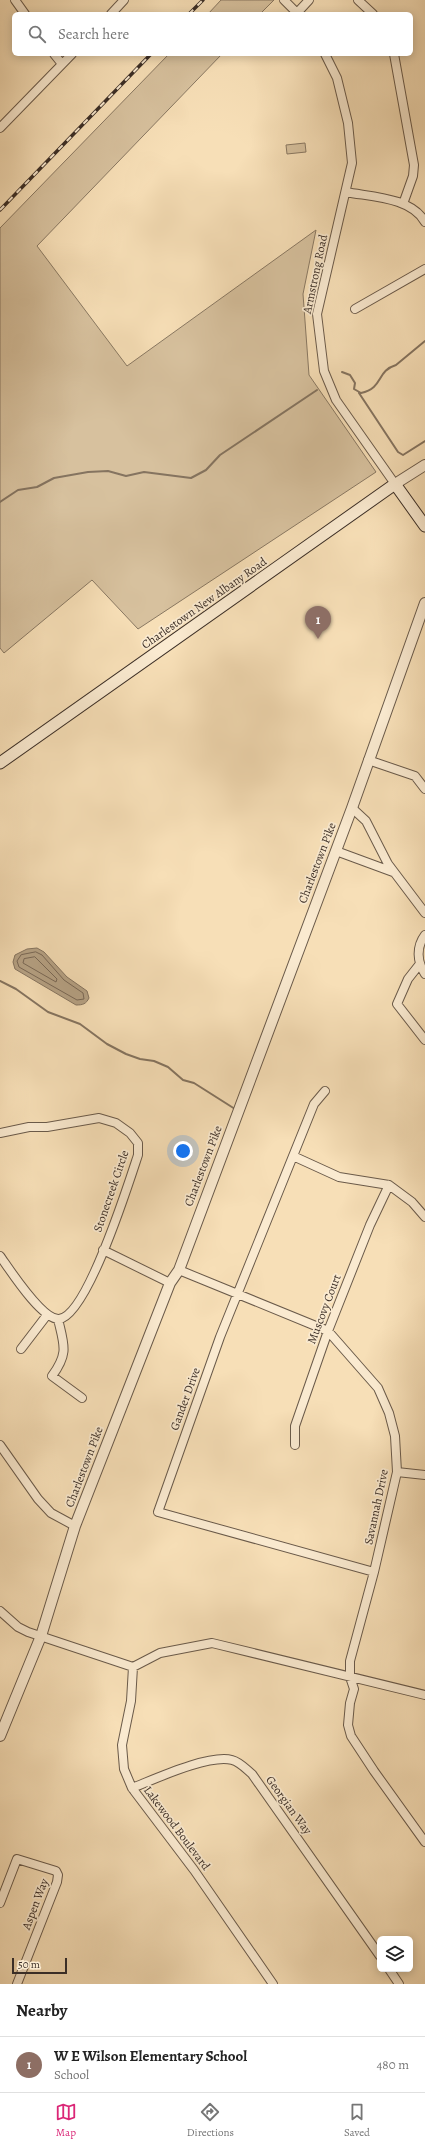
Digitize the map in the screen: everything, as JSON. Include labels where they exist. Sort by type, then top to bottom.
[{"type":"main road","points":[[395,484],[425,526]]},
{"type":"main road","name":"Charlestown New Albany Road","points":[[0,763],[395,484]]},
{"type":"street","points":[[15,0],[24,12]]},
{"type":"street","points":[[112,12],[124,0]]},
{"type":"street","points":[[284,0],[296,12]]},
{"type":"street","points":[[298,12],[309,0]]},
{"type":"street","points":[[358,0],[370,12]]},
{"type":"street","points":[[56,56],[62,64]]},
{"type":"street","points":[[0,128],[70,56]]},
{"type":"street","name":"Armstrong Road","points":[[326,56],[337,78],[348,123],[352,163],[317,314],[324,370],[336,400],[395,484]]},
{"type":"street","points":[[394,56],[414,165],[413,176],[403,204]]},
{"type":"street","points":[[346,192],[403,204],[415,211],[425,222]]},
{"type":"street","points":[[355,309],[425,269]]},
{"type":"street","name":"Charlestown New Albany Road","points":[[395,484],[425,465]]},
{"type":"street","name":"Charlestown Pike","points":[[0,1736],[41,1636],[75,1526],[170,1282],[179,1270],[352,808],[425,603]]},
{"type":"street","points":[[368,760],[415,776],[425,789]]},
{"type":"street","points":[[352,808],[366,822],[394,872],[425,913]]},
{"type":"street","points":[[336,851],[394,872]]},
{"type":"street","points":[[425,935],[418,953],[419,965],[425,974]]},
{"type":"street","points":[[419,965],[405,983],[397,1004],[425,1040]]},
{"type":"street","name":"Gander Drive","points":[[325,1091],[314,1104],[220,1337],[158,1512],[374,1572]]},
{"type":"street","name":"Stonecreek Circle","points":[[0,1133],[30,1127],[47,1127],[99,1118],[116,1123],[130,1133],[138,1142],[138,1155],[103,1250],[83,1296],[69,1314],[58,1319]]},
{"type":"street","points":[[293,1156],[339,1177],[389,1185],[412,1202],[425,1217]]},
{"type":"street","name":"Muscovy Court","points":[[294,1445],[294,1426],[328,1331],[370,1225],[389,1185]]},
{"type":"street","name":"Stonecreek Circle","points":[[103,1250],[170,1282]]},
{"type":"street","points":[[0,1256],[38,1307],[47,1315],[58,1319],[64,1355],[62,1362],[52,1376],[82,1398]]},
{"type":"street","name":"Savannah Drive","points":[[179,1270],[328,1331],[378,1388],[389,1413],[395,1436],[397,1472],[374,1572],[350,1661],[350,1677],[354,1689],[350,1703],[348,1725],[351,1736],[425,1842]]},
{"type":"street","points":[[21,1349],[47,1315]]},
{"type":"street","points":[[0,1445],[38,1498],[51,1513],[75,1526]]},
{"type":"street","points":[[397,1472],[425,1475]]},
{"type":"street","points":[[0,1611],[18,1627],[133,1667],[160,1653],[212,1643],[425,1695]]},
{"type":"street","name":"Lakewood Boulevard","points":[[133,1667],[131,1701],[122,1745],[124,1769],[132,1788],[194,1870],[274,1984]]},
{"type":"street","name":"Georgian Way","points":[[132,1788],[171,1772],[213,1761],[232,1760],[242,1765],[261,1786],[377,1952]]},
{"type":"street","name":"Aspen Way","points":[[0,1903],[17,1859],[56,1871],[58,1875],[57,1882],[17,1984]]},
{"type":"street","points":[[391,1972],[399,1984]]},
{"type":"shaded area","points":[[221,0],[274,0],[262,12],[210,12]]},
{"type":"shaded area","points":[[167,56],[220,56],[37,246],[127,366],[316,230],[303,294],[309,375],[376,472],[138,629],[92,580],[4,653],[0,648],[0,228]]},
{"type":"shaded area","points":[[305,143],[306,152],[287,154],[286,145]]},
{"type":"water","points":[[37,948],[44,952],[67,977],[87,991],[89,998],[85,1003],[76,1005],[15,969],[13,962],[15,955],[27,949]]},
{"type":"waterway","points":[[342,372],[350,375],[355,383],[354,389],[361,393],[368,391],[377,384],[385,371],[396,365],[425,341]]},
{"type":"waterway","points":[[0,502],[18,490],[37,487],[54,478],[88,472],[108,471],[126,476],[144,472],[191,478],[206,470],[220,455],[317,390]]},
{"type":"waterway","points":[[359,393],[398,452],[403,455],[425,441]]},
{"type":"waterway","points":[[0,981],[16,989],[48,1012],[80,1024],[107,1044],[126,1054],[140,1059],[154,1061],[168,1067],[183,1080],[194,1083],[235,1109]]},
{"type":"railway","points":[[191,12],[203,0]]},
{"type":"railway","points":[[0,210],[149,56]]},
{"type":"place","name":"W E Wilson Elementary School","points":[[318,639]]}]
